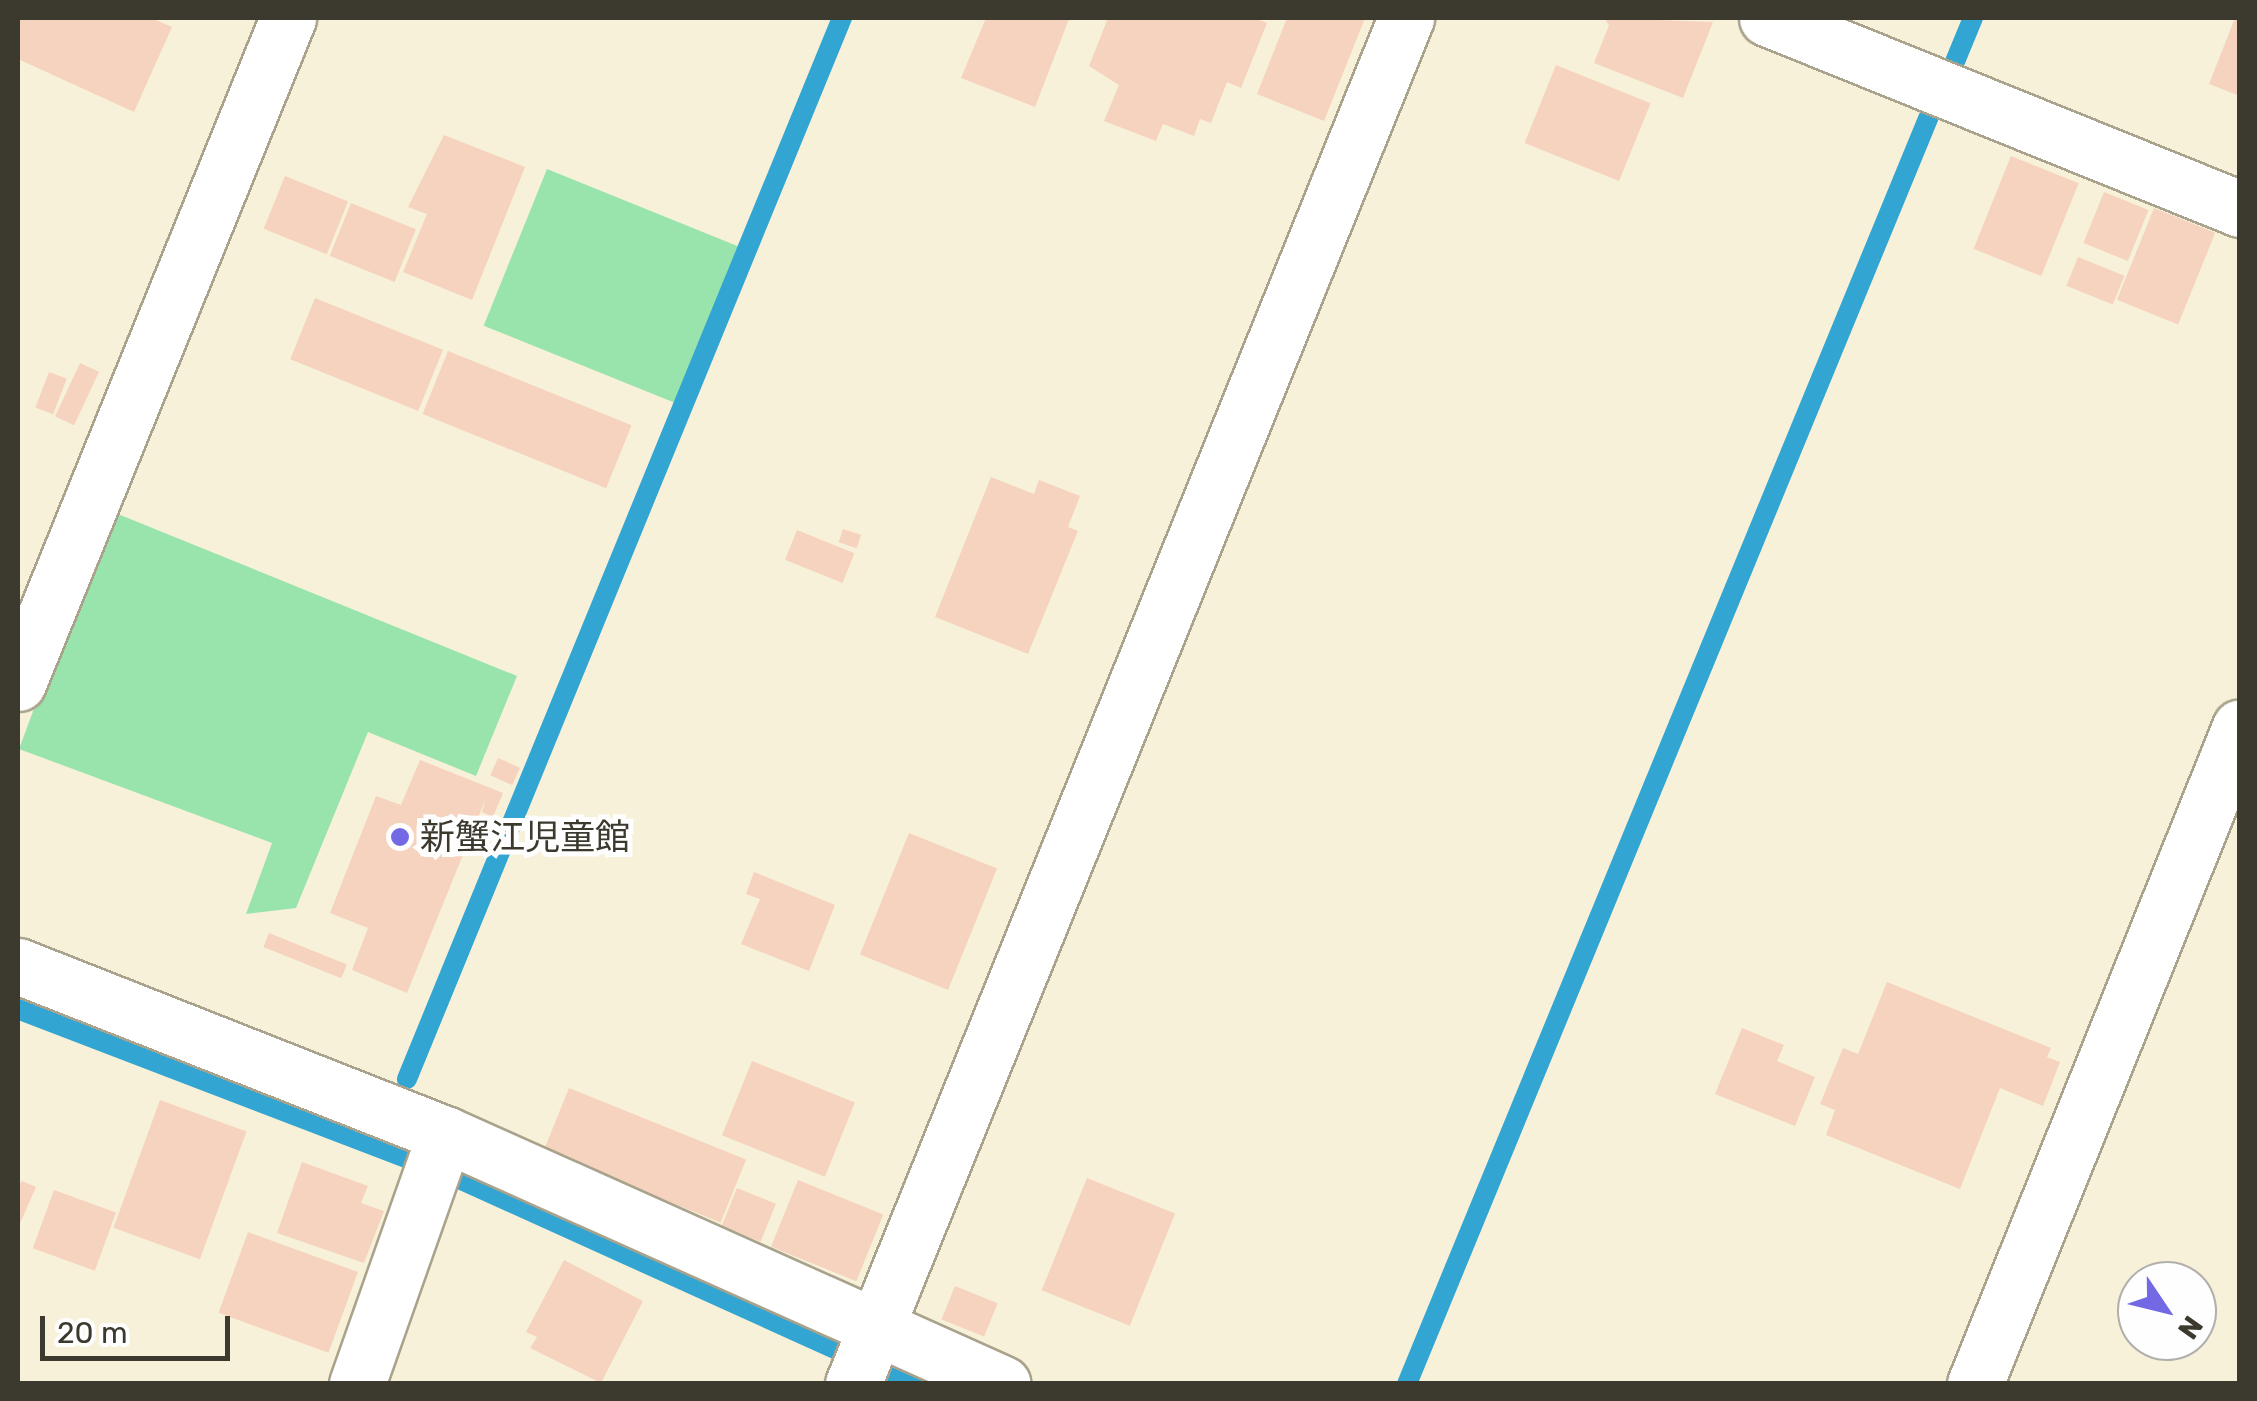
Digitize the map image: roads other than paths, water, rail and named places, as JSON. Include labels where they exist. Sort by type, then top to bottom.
[{"type":"street","points":[[18,683],[288,18]]},
{"type":"street","points":[[865,1356],[1406,18]]},
{"type":"street","points":[[1767,18],[2240,209]]},
{"type":"street","points":[[1974,1384],[2240,727]]},
{"type":"street","points":[[18,966],[439,1156],[865,1356],[1003,1384]]},
{"type":"street","points":[[357,1384],[439,1156]]},
{"type":"water","points":[[18,990],[417,1143],[956,1383],[886,1383],[446,1184],[18,1020]]},
{"type":"waterway","points":[[407,1079],[842,18]]},
{"type":"waterway","points":[[1954,64],[1973,18]]},
{"type":"waterway","points":[[1407,1384],[1932,109]]},
{"type":"place","name":"新蟹江児童館","points":[[400,837]]}]
